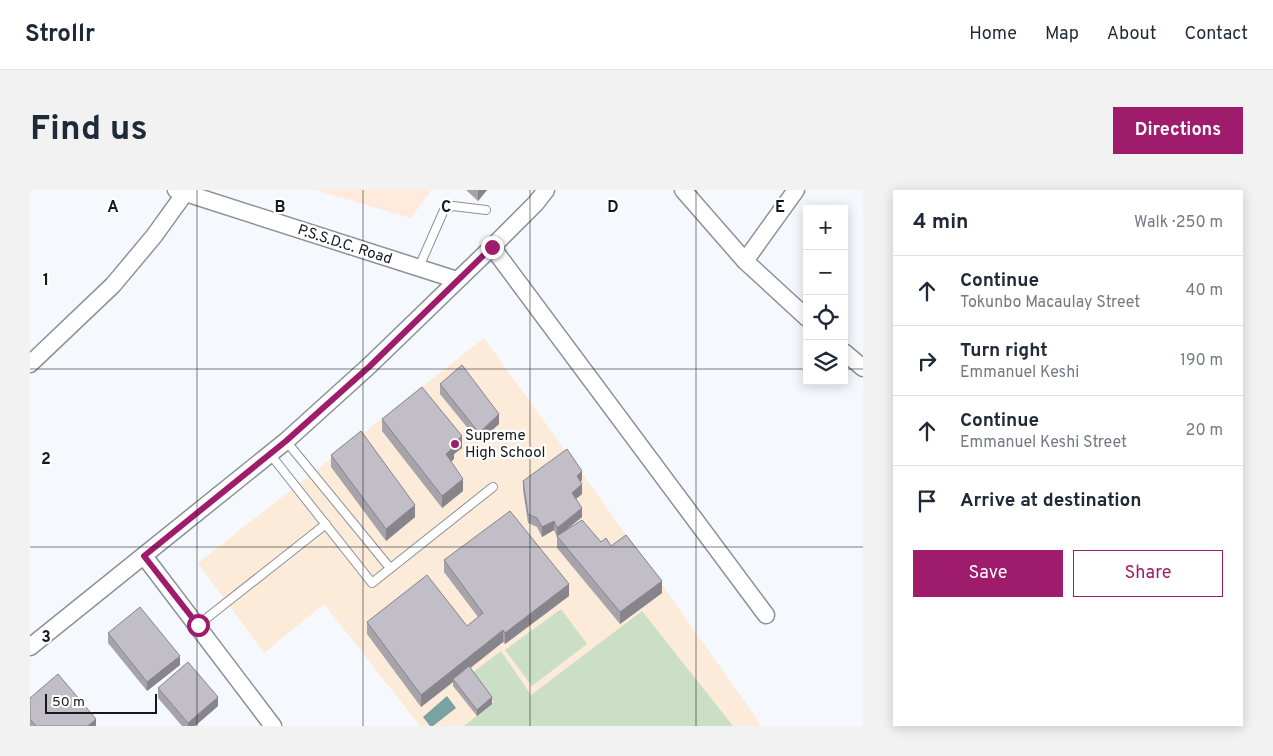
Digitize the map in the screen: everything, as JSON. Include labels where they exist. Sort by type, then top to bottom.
[{"type":"street","points":[[30,647],[286,441],[370,366],[492,247],[546,190]]},
{"type":"street","points":[[682,190],[745,261],[803,314]]},
{"type":"street","points":[[745,261],[796,190]]},
{"type":"street","points":[[30,363],[113,285],[154,236],[180,191]]},
{"type":"street","name":"P.S.S.D.C. Road","points":[[180,191],[457,280]]},
{"type":"street","points":[[492,247],[766,615]]},
{"type":"street","points":[[848,355],[863,368]]},
{"type":"street","points":[[144,556],[273,726]]},
{"type":"lane","points":[[420,267],[444,210],[453,206],[486,210]]},
{"type":"lane","points":[[286,441],[390,568]]},
{"type":"lane","points":[[270,454],[372,583],[493,487]]},
{"type":"lane","points":[[198,625],[326,524]]},
{"type":"shaded area","points":[[315,190],[431,190],[411,218]]},
{"type":"shaded area","name":"Supreme High School","points":[[484,338],[762,726],[420,726],[324,604],[264,653],[198,563]]},
{"type":"green space","points":[[561,609],[587,644],[532,686],[505,650]]},
{"type":"green space","points":[[642,611],[733,726],[464,726],[494,702],[472,673],[501,651],[531,695]]},
{"type":"water","points":[[447,696],[456,708],[433,726],[430,726],[423,717]]},
{"type":"building","points":[[462,365],[499,414],[479,433],[440,384]]},
{"type":"building","points":[[422,387],[462,436],[452,444],[454,447],[446,454],[463,479],[442,496],[382,419]]},
{"type":"building","points":[[361,431],[415,505],[386,529],[331,455]]},
{"type":"building","points":[[567,449],[582,471],[577,476],[582,484],[572,493],[582,508],[557,528],[554,521],[542,527],[537,518],[528,514],[523,481]]},
{"type":"building","points":[[510,511],[569,584],[505,633],[503,630],[421,695],[367,622],[427,575],[467,626],[483,613],[444,560]]},
{"type":"building","points":[[582,520],[601,542],[606,538],[611,546],[626,535],[662,581],[620,612],[557,536]]},
{"type":"building","points":[[140,607],[180,656],[147,682],[108,633]]},
{"type":"building","points":[[188,662],[218,697],[188,723],[158,688]]},
{"type":"building","points":[[469,666],[492,697],[477,710],[453,679]]},
{"type":"building","points":[[58,674],[96,719],[88,726],[36,726],[30,719],[30,698]]},
{"type":"place","name":"Supreme High School","points":[[455,444]]},
{"type":"route","points":[[198,625],[144,556],[286,441],[370,366],[492,247]]}]
